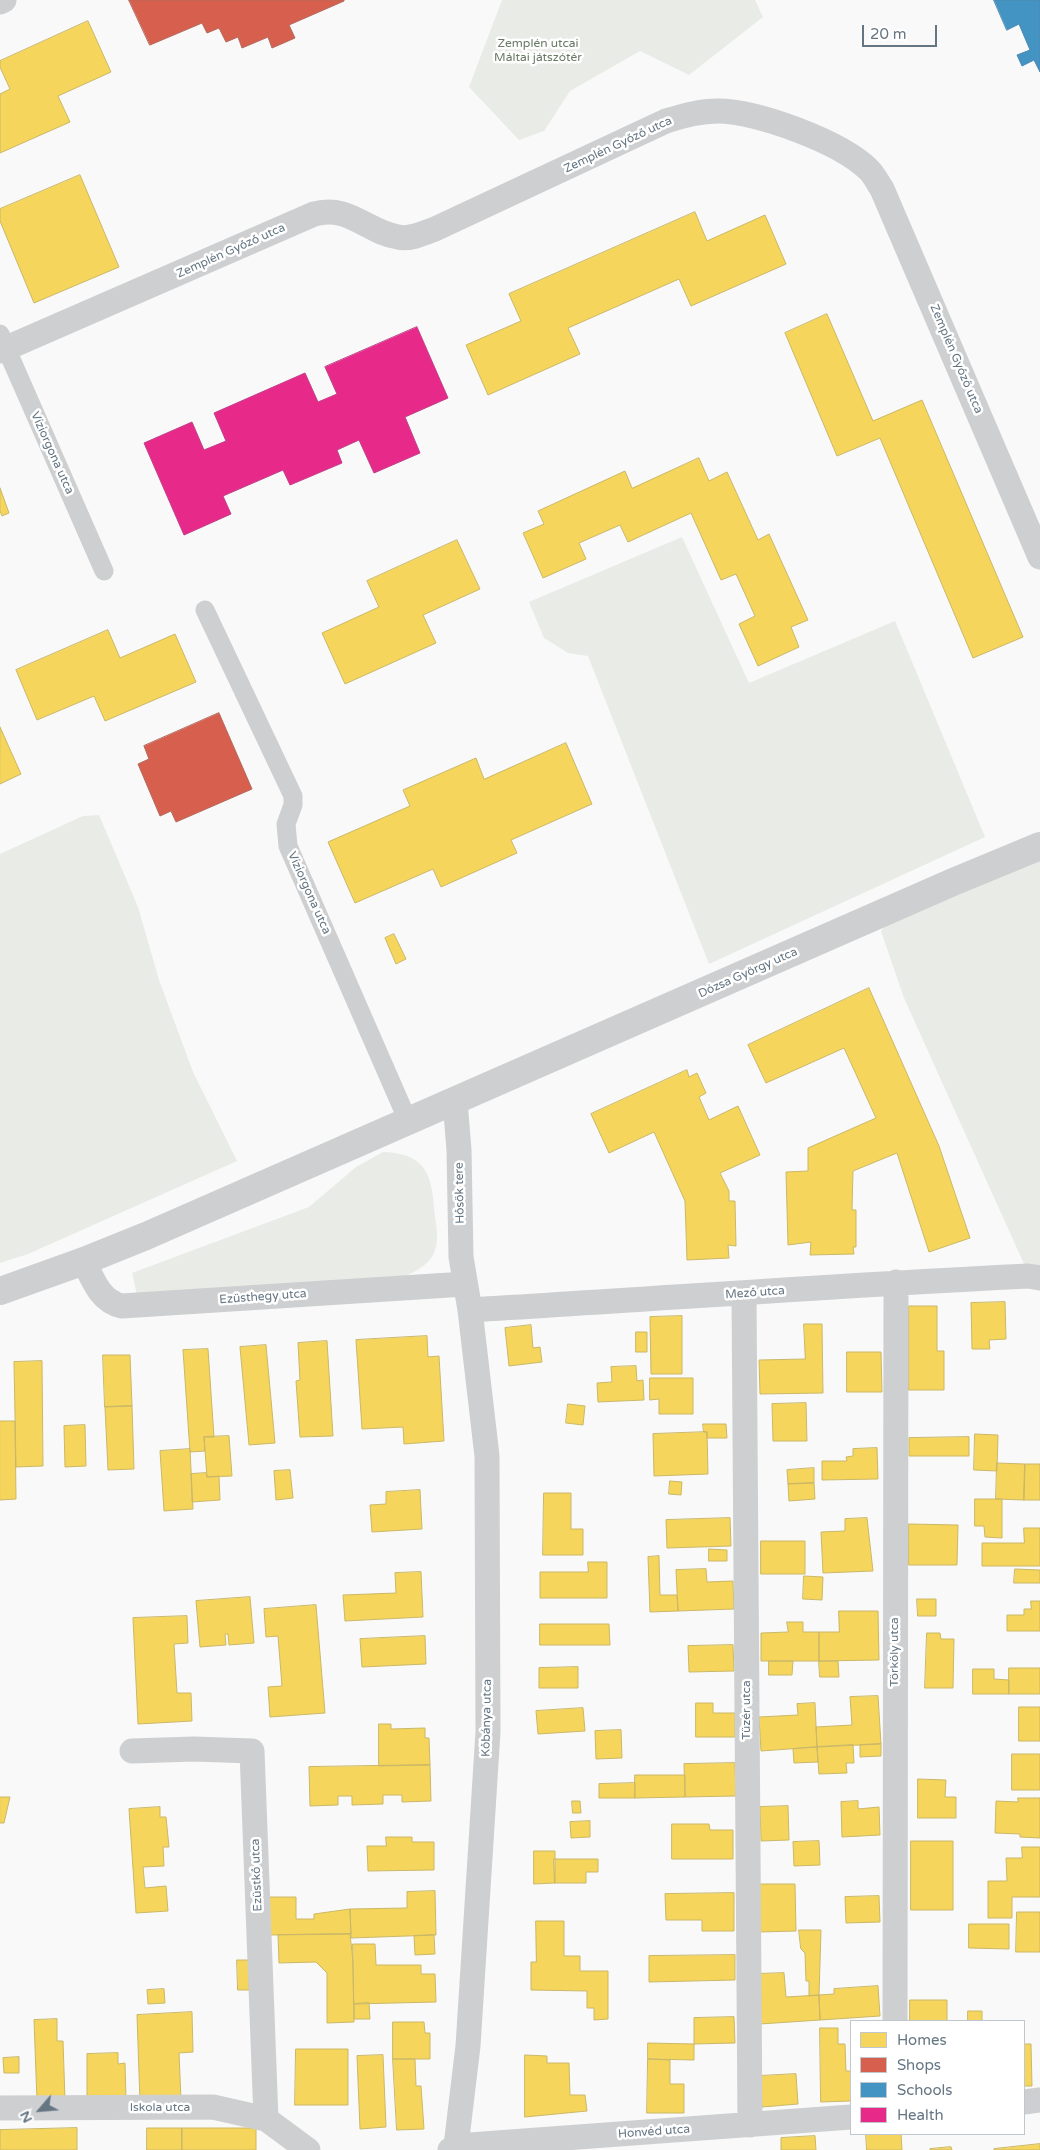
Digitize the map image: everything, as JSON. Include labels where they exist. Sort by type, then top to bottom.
[{"type":"street","points":[[0,2],[4,0]]},
{"type":"street","name":"Zemplén Győző utca","points":[[2,345],[314,214],[325,211],[336,212],[390,235],[399,238],[409,237],[435,229],[666,121],[704,111],[748,114],[820,139],[845,152],[869,171],[882,189],[1040,557]]},
{"type":"street","name":"Víziorgona utca","points":[[2,345],[104,571]]},
{"type":"street","name":"Víziorgona utca","points":[[205,610],[292,796],[293,805],[286,824],[288,846],[408,1121]]},
{"type":"street","name":"Dózsa György utca","points":[[455,1101],[953,882],[1040,846]]},
{"type":"street","points":[[0,1291],[84,1261],[178,1223],[455,1101]]},
{"type":"street","name":"Hősök tere","points":[[455,1101],[459,1150],[461,1257],[465,1284]]},
{"type":"street","name":"Ezüsthegy utca","points":[[84,1261],[104,1298],[113,1304],[122,1306],[465,1284]]},
{"type":"street","name":"Mező utca","points":[[470,1310],[744,1294],[896,1282],[1028,1276],[1040,1278]]},
{"type":"street","name":"Törköly utca","points":[[895,2020],[896,1282]]},
{"type":"street","name":"Kőbánya utca","points":[[453,2148],[468,2046],[488,1732],[487,1456],[470,1310],[465,1284]]},
{"type":"street","name":"Tüzér utca","points":[[744,1294],[750,2125]]},
{"type":"street","name":"Ezüstkő utca","points":[[132,1750],[194,1749],[252,1751],[266,2119]]},
{"type":"street","points":[[1025,2102],[1040,2100]]},
{"type":"street","name":"Iskola utca","points":[[0,2108],[213,2108],[266,2119],[308,2150]]},
{"type":"street","name":"Honvéd utca","points":[[453,2148],[850,2117]]},
{"type":"green space","name":"Zemplén utcai Máltai játszótér","points":[[502,0],[755,0],[763,17],[689,75],[640,51],[570,91],[544,131],[519,140],[469,87]]},
{"type":"green space","points":[[682,537],[749,683],[895,621],[985,837],[709,964],[588,656],[568,653],[544,638],[529,602]]},
{"type":"green space","points":[[99,815],[138,907],[159,980],[193,1072],[237,1161],[28,1254],[0,1263],[0,854],[83,816]]},
{"type":"green space","points":[[1040,847],[1040,1278],[1029,1275],[904,998],[881,931],[897,906]]},
{"type":"green space","points":[[383,1152],[410,1157],[419,1163],[425,1170],[432,1190],[437,1236],[436,1246],[430,1259],[415,1271],[402,1278],[137,1295],[132,1273],[309,1207],[356,1167]]},
{"type":"building: Homes","points":[[88,21],[111,72],[58,96],[70,122],[0,153],[0,94],[10,89],[0,67],[0,61]]},
{"type":"building: Homes","points":[[80,175],[119,267],[34,303],[0,221],[0,209]]},
{"type":"building: Homes","points":[[695,212],[707,241],[765,215],[786,264],[691,306],[679,279],[568,328],[580,354],[488,395],[466,345],[521,321],[509,294]]},
{"type":"building: Homes","points":[[827,314],[873,421],[922,400],[1023,637],[973,658],[880,438],[837,456],[785,333]]},
{"type":"building: Homes","points":[[699,458],[709,481],[727,472],[758,540],[769,534],[808,620],[791,627],[799,647],[758,666],[739,624],[755,616],[736,574],[721,580],[691,513],[628,542],[620,525],[579,543],[586,559],[543,578],[523,533],[544,524],[538,511],[625,471],[632,488]]},
{"type":"building: Homes","points":[[0,488],[9,513],[2,516],[0,511]]},
{"type":"building: Homes","points":[[457,540],[480,589],[423,615],[436,643],[345,684],[322,633],[379,607],[367,581]]},
{"type":"building: Homes","points":[[108,630],[120,658],[175,634],[196,682],[105,721],[94,696],[37,720],[16,670]]},
{"type":"building: Homes","points":[[0,727],[21,774],[0,784]]},
{"type":"building: Homes","points":[[566,743],[592,804],[511,840],[517,853],[441,887],[433,869],[355,903],[328,842],[410,806],[403,790],[476,758],[484,779]]},
{"type":"building: Homes","points":[[394,934],[406,959],[396,964],[385,938]]},
{"type":"building: Homes","points":[[869,988],[939,1146],[970,1238],[929,1252],[897,1153],[853,1171],[852,1210],[856,1210],[856,1247],[853,1247],[854,1254],[810,1255],[811,1242],[788,1245],[786,1172],[808,1171],[808,1148],[876,1118],[844,1048],[766,1083],[748,1045]]},
{"type":"building: Homes","points":[[687,1070],[689,1077],[697,1073],[706,1093],[699,1097],[709,1120],[738,1106],[760,1155],[720,1173],[729,1191],[729,1201],[735,1201],[736,1246],[728,1245],[729,1258],[687,1260],[685,1201],[654,1132],[609,1153],[591,1114]]},
{"type":"building: Homes","points":[[1005,1302],[1006,1339],[989,1340],[990,1349],[972,1349],[971,1303]]},
{"type":"building: Homes","points":[[909,1306],[937,1306],[937,1351],[944,1351],[944,1390],[909,1390]]},
{"type":"building: Homes","points":[[682,1316],[682,1374],[651,1374],[650,1317]]},
{"type":"building: Homes","points":[[804,1324],[822,1324],[823,1393],[760,1394],[759,1360],[805,1359]]},
{"type":"building: Homes","points":[[531,1325],[533,1348],[540,1347],[542,1362],[509,1366],[505,1328]]},
{"type":"building: Homes","points":[[636,1332],[647,1332],[647,1352],[636,1352]]},
{"type":"building: Homes","points":[[427,1336],[428,1357],[439,1356],[444,1441],[404,1444],[403,1427],[362,1429],[356,1340]]},
{"type":"building: Homes","points":[[327,1341],[333,1436],[300,1437],[296,1381],[300,1380],[298,1343]]},
{"type":"building: Homes","points":[[266,1345],[275,1443],[249,1445],[240,1347]]},
{"type":"building: Homes","points":[[208,1349],[214,1437],[204,1437],[205,1451],[190,1452],[183,1350]]},
{"type":"building: Homes","points":[[847,1352],[881,1352],[882,1392],[847,1392]]},
{"type":"building: Homes","points":[[103,1355],[130,1355],[132,1406],[105,1407]]},
{"type":"building: Homes","points":[[42,1361],[43,1466],[16,1467],[14,1362]]},
{"type":"building: Homes","points":[[636,1366],[637,1381],[643,1380],[644,1400],[598,1402],[597,1383],[612,1382],[611,1367]]},
{"type":"building: Homes","points":[[650,1378],[693,1378],[693,1414],[659,1414],[659,1399],[650,1400]]},
{"type":"building: Homes","points":[[806,1403],[807,1441],[773,1441],[772,1404]]},
{"type":"building: Homes","points":[[568,1404],[585,1406],[583,1425],[566,1423]]},
{"type":"building: Homes","points":[[132,1406],[134,1469],[108,1470],[105,1407]]},
{"type":"building: Homes","points":[[0,1421],[15,1421],[16,1499],[0,1500]]},
{"type":"building: Homes","points":[[703,1424],[726,1424],[727,1438],[707,1438],[707,1432],[704,1432]]},
{"type":"building: Homes","points":[[85,1425],[86,1466],[65,1467],[64,1426]]},
{"type":"building: Homes","points":[[707,1432],[708,1474],[654,1476],[653,1434]]},
{"type":"building: Homes","points":[[975,1434],[998,1435],[997,1471],[974,1470]]},
{"type":"building: Homes","points":[[229,1436],[232,1476],[207,1477],[204,1437]]},
{"type":"building: Homes","points":[[969,1437],[969,1456],[909,1456],[909,1438]]},
{"type":"building: Homes","points":[[877,1448],[878,1479],[822,1480],[822,1461],[847,1461],[846,1457],[853,1456],[853,1449]]},
{"type":"building: Homes","points":[[190,1449],[193,1509],[164,1511],[160,1451]]},
{"type":"building: Homes","points":[[997,1463],[1025,1464],[1024,1500],[996,1499]]},
{"type":"building: Homes","points":[[1025,1464],[1040,1464],[1040,1500],[1024,1500]]},
{"type":"building: Homes","points":[[814,1468],[814,1483],[788,1484],[787,1470]]},
{"type":"building: Homes","points":[[290,1470],[293,1498],[276,1500],[274,1471]]},
{"type":"building: Homes","points":[[206,1473],[207,1477],[219,1476],[220,1500],[192,1502],[191,1474]]},
{"type":"building: Homes","points":[[670,1481],[682,1482],[681,1495],[669,1494]]},
{"type":"building: Homes","points":[[814,1483],[815,1499],[789,1501],[788,1484]]},
{"type":"building: Homes","points":[[420,1490],[422,1529],[372,1532],[370,1505],[386,1504],[386,1492]]},
{"type":"building: Homes","points":[[544,1493],[571,1493],[571,1529],[583,1529],[583,1555],[543,1555]]},
{"type":"building: Homes","points":[[975,1499],[1002,1499],[1002,1538],[985,1537],[984,1526],[975,1526]]},
{"type":"building: Homes","points":[[730,1518],[731,1546],[667,1548],[666,1520]]},
{"type":"building: Homes","points":[[867,1518],[873,1571],[823,1573],[821,1532],[845,1531],[845,1519]]},
{"type":"building: Homes","points":[[909,1524],[958,1525],[957,1565],[909,1565]]},
{"type":"building: Homes","points":[[1024,1528],[1040,1528],[1040,1566],[982,1566],[982,1543],[1024,1543]]},
{"type":"building: Homes","points":[[761,1541],[805,1541],[805,1574],[761,1574]]},
{"type":"building: Homes","points":[[709,1549],[727,1550],[727,1561],[709,1561]]},
{"type":"building: Homes","points":[[659,1556],[660,1595],[677,1595],[678,1611],[650,1612],[648,1557]]},
{"type":"building: Homes","points":[[588,1562],[607,1562],[607,1598],[540,1598],[540,1572],[588,1572]]},
{"type":"building: Homes","points":[[706,1569],[707,1582],[733,1581],[734,1609],[678,1611],[676,1570]]},
{"type":"building: Homes","points":[[1015,1569],[1040,1570],[1040,1583],[1014,1583]]},
{"type":"building: Homes","points":[[421,1572],[423,1617],[345,1621],[343,1595],[396,1593],[395,1573]]},
{"type":"building: Homes","points":[[804,1576],[823,1577],[822,1600],[803,1599]]},
{"type":"building: Homes","points":[[250,1597],[254,1643],[229,1645],[228,1634],[225,1634],[226,1645],[200,1647],[196,1601]]},
{"type":"building: Homes","points":[[917,1599],[936,1599],[936,1616],[918,1616]]},
{"type":"building: Homes","points":[[1031,1601],[1040,1601],[1040,1631],[1007,1631],[1007,1615],[1024,1615],[1024,1609],[1031,1609]]},
{"type":"building: Homes","points":[[316,1605],[325,1713],[270,1717],[268,1687],[282,1686],[278,1636],[266,1637],[264,1609]]},
{"type":"building: Homes","points":[[839,1611],[878,1611],[879,1660],[819,1661],[819,1632],[839,1632]]},
{"type":"building: Homes","points":[[187,1616],[188,1643],[174,1644],[177,1693],[191,1693],[192,1721],[138,1724],[133,1618]]},
{"type":"building: Homes","points":[[787,1622],[803,1622],[803,1632],[819,1632],[819,1661],[761,1661],[761,1633],[788,1632]]},
{"type":"building: Homes","points":[[540,1624],[609,1624],[610,1645],[540,1645]]},
{"type":"building: Homes","points":[[927,1633],[940,1633],[941,1639],[954,1639],[953,1688],[925,1688]]},
{"type":"building: Homes","points":[[425,1636],[426,1664],[362,1667],[360,1639]]},
{"type":"building: Homes","points":[[733,1645],[734,1671],[689,1672],[688,1646]]},
{"type":"building: Homes","points":[[769,1661],[793,1661],[792,1675],[769,1675]]},
{"type":"building: Homes","points":[[819,1661],[838,1661],[839,1677],[820,1677]]},
{"type":"building: Homes","points":[[578,1667],[578,1688],[539,1688],[539,1668]]},
{"type":"building: Homes","points":[[1009,1668],[1040,1668],[1040,1694],[1009,1694]]},
{"type":"building: Homes","points":[[973,1669],[994,1669],[994,1679],[1009,1680],[1009,1694],[973,1694]]},
{"type":"building: Homes","points":[[878,1696],[881,1744],[817,1747],[816,1727],[852,1725],[850,1697]]},
{"type":"building: Homes","points":[[696,1703],[713,1703],[713,1713],[735,1713],[735,1737],[696,1737]]},
{"type":"building: Homes","points":[[815,1703],[817,1747],[761,1751],[759,1717],[798,1715],[797,1704]]},
{"type":"building: Homes","points":[[1019,1707],[1040,1707],[1040,1741],[1019,1741]]},
{"type":"building: Homes","points":[[583,1708],[585,1731],[538,1734],[536,1711]]},
{"type":"building: Homes","points":[[379,1724],[391,1724],[391,1729],[425,1728],[425,1738],[429,1738],[430,1765],[379,1766]]},
{"type":"building: Homes","points":[[621,1730],[622,1758],[596,1759],[595,1731]]},
{"type":"building: Homes","points":[[881,1744],[881,1756],[860,1757],[860,1745]]},
{"type":"building: Homes","points":[[853,1745],[854,1763],[846,1763],[847,1773],[819,1774],[817,1747]]},
{"type":"building: Homes","points":[[817,1747],[818,1762],[794,1763],[793,1749]]},
{"type":"building: Homes","points":[[1012,1754],[1040,1754],[1040,1790],[1012,1790]]},
{"type":"building: Homes","points":[[735,1763],[736,1796],[685,1797],[684,1764]]},
{"type":"building: Homes","points":[[430,1765],[431,1801],[402,1802],[402,1795],[383,1795],[383,1804],[352,1805],[352,1796],[338,1796],[338,1805],[310,1806],[309,1767]]},
{"type":"building: Homes","points":[[635,1775],[685,1775],[685,1797],[635,1798]]},
{"type":"building: Homes","points":[[918,1779],[946,1780],[945,1797],[956,1797],[956,1818],[918,1818]]},
{"type":"building: Homes","points":[[635,1783],[635,1798],[599,1798],[599,1784]]},
{"type":"building: Homes","points":[[0,1797],[10,1797],[4,1823],[0,1823]]},
{"type":"building: Homes","points":[[1018,1798],[1040,1798],[1040,1838],[1020,1837],[1020,1834],[995,1833],[996,1801],[1018,1802]]},
{"type":"building: Homes","points":[[572,1801],[580,1801],[581,1813],[573,1813]]},
{"type":"building: Homes","points":[[858,1801],[858,1809],[879,1807],[880,1835],[842,1837],[841,1802]]},
{"type":"building: Homes","points":[[788,1806],[789,1840],[761,1841],[760,1807]]},
{"type":"building: Homes","points":[[160,1807],[160,1817],[166,1817],[169,1847],[163,1847],[164,1866],[143,1867],[145,1888],[166,1886],[168,1911],[136,1913],[129,1809]]},
{"type":"building: Homes","points":[[590,1821],[590,1837],[571,1838],[570,1822]]},
{"type":"building: Homes","points":[[672,1824],[709,1824],[710,1830],[733,1830],[733,1859],[672,1859]]},
{"type":"building: Homes","points":[[386,1837],[412,1837],[412,1842],[434,1842],[434,1870],[368,1871],[367,1846],[386,1846]]},
{"type":"building: Homes","points":[[819,1841],[820,1865],[794,1866],[793,1842]]},
{"type":"building: Homes","points":[[911,1841],[953,1841],[953,1910],[911,1910]]},
{"type":"building: Homes","points":[[1022,1847],[1040,1847],[1040,1897],[1012,1897],[1012,1918],[988,1918],[988,1881],[1007,1881],[1006,1858],[1022,1858]]},
{"type":"building: Homes","points":[[534,1851],[555,1851],[555,1883],[534,1884]]},
{"type":"building: Homes","points":[[554,1859],[598,1859],[598,1872],[586,1872],[586,1883],[555,1883]]},
{"type":"building: Homes","points":[[759,1884],[795,1884],[796,1931],[760,1932]]},
{"type":"building: Homes","points":[[435,1891],[436,1935],[351,1938],[350,1909],[407,1908],[407,1892]]},
{"type":"building: Homes","points":[[734,1893],[734,1931],[702,1931],[702,1920],[666,1920],[665,1894]]},
{"type":"building: Homes","points":[[879,1896],[880,1922],[846,1923],[845,1897]]},
{"type":"building: Homes","points":[[269,1897],[296,1897],[296,1919],[314,1919],[314,1914],[350,1909],[351,1934],[270,1935]]},
{"type":"building: Homes","points":[[1017,1912],[1040,1912],[1040,1952],[1016,1952]]},
{"type":"building: Homes","points":[[536,1921],[564,1921],[564,1956],[580,1956],[580,1971],[608,1971],[608,2019],[594,2020],[594,2008],[587,2008],[587,1991],[531,1990],[531,1962],[536,1962]]},
{"type":"building: Homes","points":[[969,1924],[1009,1924],[1009,1949],[969,1948]]},
{"type":"building: Homes","points":[[799,1930],[821,1930],[819,1995],[809,1996],[809,1981],[806,1981],[805,1953],[801,1949]]},
{"type":"building: Homes","points":[[350,1934],[353,1961],[354,2022],[327,2023],[327,1973],[316,1962],[279,1963],[278,1935]]},
{"type":"building: Homes","points":[[434,1935],[435,1954],[415,1955],[414,1936]]},
{"type":"building: Homes","points":[[353,1944],[375,1944],[376,1965],[421,1965],[421,1974],[435,1974],[436,2002],[354,2004]]},
{"type":"building: Homes","points":[[735,1955],[735,1980],[649,1982],[649,1956]]},
{"type":"building: Homes","points":[[237,1960],[249,1960],[249,1990],[238,1990]]},
{"type":"building: Homes","points":[[784,1973],[786,1997],[819,1995],[820,2020],[760,2024],[756,1974]]},
{"type":"building: Homes","points":[[878,1986],[880,2016],[820,2020],[819,1995],[834,1994],[834,1989]]},
{"type":"building: Homes","points":[[164,1989],[165,2003],[148,2004],[147,1990]]},
{"type":"building: Homes","points":[[910,2000],[947,2000],[947,2020],[910,2020]]},
{"type":"building: Homes","points":[[369,2003],[370,2019],[354,2019],[354,2004]]},
{"type":"building: Homes","points":[[968,2011],[982,2011],[982,2020],[968,2020]]},
{"type":"building: Homes","points":[[192,2012],[193,2052],[179,2053],[181,2100],[140,2102],[137,2015]]},
{"type":"building: Homes","points":[[734,2017],[735,2043],[694,2044],[694,2018]]},
{"type":"building: Homes","points":[[57,2019],[57,2041],[63,2041],[65,2100],[37,2101],[34,2020]]},
{"type":"building: Homes","points":[[393,2022],[424,2022],[425,2033],[430,2033],[430,2059],[393,2059]]},
{"type":"building: Homes","points":[[820,2028],[838,2028],[838,2044],[845,2044],[846,2071],[850,2071],[850,2101],[821,2102]]},
{"type":"building: Homes","points":[[648,2043],[694,2044],[694,2060],[648,2059]]},
{"type":"building: Homes","points":[[1025,2044],[1031,2044],[1032,2086],[1025,2086]]},
{"type":"building: Homes","points":[[296,2049],[348,2049],[348,2105],[295,2105]]},
{"type":"building: Homes","points":[[118,2053],[118,2064],[125,2063],[126,2100],[87,2101],[87,2054]]},
{"type":"building: Homes","points":[[383,2055],[386,2127],[360,2129],[357,2056]]},
{"type":"building: Homes","points":[[525,2055],[547,2056],[547,2063],[569,2063],[570,2095],[585,2095],[587,2111],[525,2117]]},
{"type":"building: Homes","points":[[19,2057],[19,2073],[4,2073],[3,2058]]},
{"type":"building: Homes","points":[[393,2059],[415,2059],[416,2086],[421,2086],[424,2129],[397,2130]]},
{"type":"building: Homes","points":[[648,2059],[670,2060],[670,2084],[684,2084],[684,2113],[647,2113]]},
{"type":"building: Homes","points":[[796,2074],[798,2104],[762,2107],[759,2076]]},
{"type":"building: Homes","points":[[77,2128],[77,2150],[0,2150],[0,2130]]},
{"type":"building: Homes","points":[[147,2128],[182,2128],[182,2150],[147,2150]]},
{"type":"building: Homes","points":[[182,2128],[256,2128],[256,2150],[182,2150]]},
{"type":"building: Homes","points":[[866,2135],[901,2135],[902,2150],[867,2150]]},
{"type":"building: Homes","points":[[815,2136],[816,2150],[781,2150],[781,2138]]},
{"type":"building: Homes","points":[[1040,2144],[1040,2150],[994,2150],[994,2149]]},
{"type":"building: Homes","points":[[951,2147],[952,2150],[930,2150],[930,2149]]},
{"type":"building: Shops","points":[[129,0],[344,1],[289,25],[295,38],[272,48],[268,37],[242,48],[238,37],[226,42],[219,28],[207,33],[202,23],[150,45]]},
{"type":"building: Shops","points":[[219,713],[252,789],[176,822],[171,811],[160,816],[138,764],[149,759],[144,746]]},
{"type":"building: Schools","points":[[994,0],[1040,0],[1040,72],[1034,60],[1022,66],[1017,55],[1030,50],[1019,24],[1007,30]]},
{"type":"building: Health","points":[[417,327],[448,398],[405,417],[420,453],[374,473],[359,440],[337,450],[342,463],[290,485],[283,470],[223,496],[231,514],[184,535],[144,443],[192,422],[204,450],[226,441],[214,413],[305,373],[318,402],[337,394],[325,367]]}]
